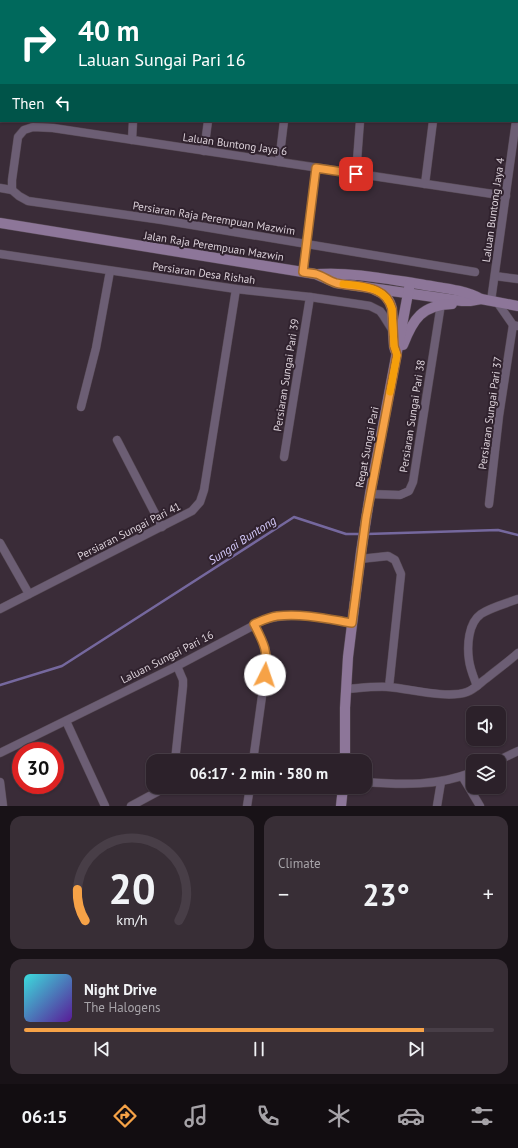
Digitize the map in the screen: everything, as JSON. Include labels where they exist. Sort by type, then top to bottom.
[{"type":"main road","name":"Jalan Raja Perempuan Mazwin","points":[[0,223],[315,274],[336,283],[362,286],[409,288],[470,301],[490,301],[518,306]]},
{"type":"main road","points":[[315,274],[337,273],[409,288],[464,292],[490,301]]},
{"type":"main road","points":[[362,286],[378,291],[386,297],[391,304],[394,346],[397,355]]},
{"type":"main road","name":"Regat Sungai Pari","points":[[345,754],[346,689],[360,556],[370,494],[409,288]]},
{"type":"main road","points":[[397,355],[413,322],[422,313],[433,306],[441,304],[460,304],[470,301]]},
{"type":"main road","points":[[341,806],[342,794]]},
{"type":"street","points":[[132,140],[133,122]]},
{"type":"street","points":[[204,151],[208,122]]},
{"type":"street","points":[[279,162],[284,122]]},
{"type":"street","points":[[356,174],[360,122]]},
{"type":"street","points":[[425,184],[433,122]]},
{"type":"street","name":"Laluan Buntong Jaya 4","points":[[490,301],[516,122]]},
{"type":"street","name":"Laluan Buntong Jaya 6","points":[[12,190],[18,137],[24,130],[33,127],[53,125],[132,140],[506,196]]},
{"type":"street","points":[[303,272],[316,168]]},
{"type":"street","name":"Persiaran Raja Perempuan Mazwim","points":[[0,188],[12,190],[19,196],[28,200],[475,272]]},
{"type":"street","name":"Persiaran Desa Rishah","points":[[0,254],[236,289],[357,304],[375,308],[383,314],[393,331]]},
{"type":"street","points":[[81,407],[96,348],[110,271]]},
{"type":"street","points":[[494,276],[518,279]]},
{"type":"street","name":"Persiaran Sungai Pari 41","points":[[0,609],[192,511],[200,502],[204,490],[236,289]]},
{"type":"street","name":"Persiaran Sungai Pari 39","points":[[284,457],[310,297]]},
{"type":"street","points":[[490,301],[516,325]]},
{"type":"street","name":"Persiaran Sungai Pari 38","points":[[370,494],[400,495],[409,491],[412,482],[441,304]]},
{"type":"street","name":"Persiaran Sungai Pari 37","points":[[489,504],[499,416],[516,325]]},
{"type":"street","points":[[117,440],[162,527]]},
{"type":"street","points":[[0,543],[29,594]]},
{"type":"street","points":[[360,556],[388,556],[395,560],[401,574],[388,687]]},
{"type":"street","points":[[477,686],[469,660],[469,637],[472,624],[479,615],[492,608],[518,599]]},
{"type":"street","name":"Laluan Sungai Pari 16","points":[[0,753],[177,666],[254,624],[276,616],[312,617],[352,623]]},
{"type":"street","points":[[254,624],[264,645],[267,660],[254,754]]},
{"type":"street","points":[[346,689],[375,686],[444,694],[460,694],[477,686],[518,653]]},
{"type":"street","points":[[176,754],[183,686],[183,680],[177,666]]},
{"type":"street","points":[[66,721],[105,806]]},
{"type":"street","points":[[506,757],[518,751]]},
{"type":"street","points":[[372,782],[413,784],[441,782],[466,775]]},
{"type":"street","points":[[462,776],[480,806]]},
{"type":"street","points":[[0,782],[3,806]]},
{"type":"street","points":[[437,806],[441,782]]},
{"type":"street","points":[[131,806],[153,794]]},
{"type":"street","points":[[247,806],[249,794]]},
{"type":"waterway","name":"Sungai Buntong","points":[[0,685],[62,666],[294,517],[346,534],[362,534]]},
{"type":"waterway","name":"Sungai Buntong","points":[[367,534],[498,530],[518,535]]},
{"type":"slow traffic","points":[[343,284],[362,286],[378,291],[386,297],[391,304],[394,346],[397,355],[390,392]]},
{"type":"route","points":[[265,675],[267,660],[266,650],[254,624],[276,616],[312,617],[352,623],[370,494],[397,355],[394,346],[392,309],[391,304],[386,297],[378,291],[362,286],[336,283],[315,274],[303,272],[316,168],[356,174]]}]
